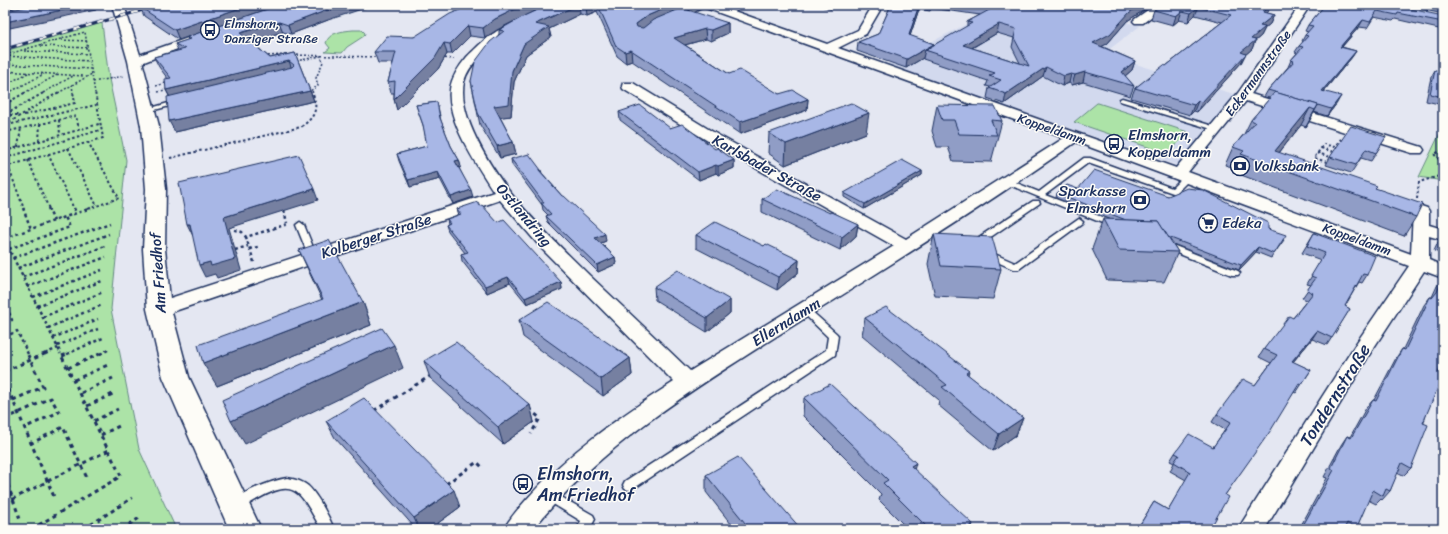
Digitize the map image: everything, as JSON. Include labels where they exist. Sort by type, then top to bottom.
[{"type":"street","name":"Am Friedhof","points":[[118,5],[141,85],[154,162],[156,189],[154,249],[159,309],[176,377],[245,529]]},
{"type":"street","name":"Koppeldamm","points":[[707,5],[826,49],[1074,136],[1443,272]]},
{"type":"street","points":[[1139,21],[1162,5]]},
{"type":"street","name":"Eckermannstraße","points":[[1183,176],[1216,129],[1243,96],[1302,6]]},
{"type":"street","points":[[826,49],[862,32],[877,7]]},
{"type":"street","name":"Ostlandring","points":[[523,21],[502,33],[471,59],[458,81],[456,103],[468,138],[503,194],[548,245],[689,383]]},
{"type":"street","points":[[141,85],[207,34]]},
{"type":"street","name":"Karlsbader Straße","points":[[628,86],[713,138],[907,246]]},
{"type":"street","points":[[1243,96],[1417,150]]},
{"type":"street","name":"Ellerndamm","points":[[517,529],[531,511],[572,469],[629,423],[689,383],[907,246],[940,233],[1006,182],[1074,136]]},
{"type":"street","name":"Kolberger Straße","points":[[159,309],[503,194]]},
{"type":"street","points":[[1421,220],[1443,236]]},
{"type":"street","points":[[1420,263],[1421,220]]},
{"type":"street","name":"Tondernstraße","points":[[1251,529],[1364,347],[1420,263]]},
{"type":"lane","points":[[679,16],[707,5]]},
{"type":"lane","points":[[863,5],[877,7]]},
{"type":"lane","points":[[141,85],[186,101]]},
{"type":"lane","points":[[1122,100],[1216,129]]},
{"type":"lane","points":[[1079,221],[1016,267],[967,245],[1038,199],[1086,160],[1173,191],[1183,176]]},
{"type":"lane","points":[[1006,182],[1038,199],[1120,227]]},
{"type":"lane","points":[[300,225],[313,257]]},
{"type":"lane","points":[[1156,241],[1235,273]]},
{"type":"lane","points":[[629,485],[831,352],[833,336],[805,310]]},
{"type":"lane","points":[[234,507],[269,488],[280,484],[294,485],[303,489],[328,529]]},
{"type":"lane","points":[[548,494],[589,519],[583,529]]},
{"type":"path","points":[[5,56],[85,32],[100,130],[103,138],[6,166],[31,229]]},
{"type":"path","points":[[58,40],[87,41]]},
{"type":"path","points":[[38,46],[88,48]]},
{"type":"path","points":[[21,51],[89,54]]},
{"type":"path","points":[[260,57],[267,55],[384,57]]},
{"type":"path","points":[[5,56],[90,61]]},
{"type":"path","points":[[290,63],[321,56]]},
{"type":"path","points":[[304,93],[312,91],[318,86],[316,78],[323,62],[321,56]]},
{"type":"path","points":[[439,58],[471,59]]},
{"type":"path","points":[[5,64],[91,68]]},
{"type":"path","points":[[5,71],[86,76]]},
{"type":"path","points":[[5,76],[13,71]]},
{"type":"path","points":[[5,85],[29,72]]},
{"type":"path","points":[[5,95],[44,73]]},
{"type":"path","points":[[5,104],[58,74]]},
{"type":"path","points":[[5,125],[72,84],[92,74]]},
{"type":"path","points":[[5,114],[73,75]]},
{"type":"path","points":[[93,82],[174,88]]},
{"type":"path","points":[[141,85],[172,82]]},
{"type":"path","points":[[5,114],[20,116],[75,103],[72,84]]},
{"type":"path","points":[[154,162],[301,127],[312,119],[317,103],[312,91]]},
{"type":"path","points":[[5,125],[96,105]]},
{"type":"path","points":[[5,132],[76,116],[80,129]]},
{"type":"path","points":[[59,120],[60,135]]},
{"type":"path","points":[[39,141],[40,124]]},
{"type":"path","points":[[5,150],[99,124]]},
{"type":"path","points":[[18,147],[21,128]]},
{"type":"path","points":[[1335,146],[1348,128]]},
{"type":"path","points":[[5,158],[100,130]]},
{"type":"path","points":[[5,238],[119,198],[88,142]]},
{"type":"path","points":[[1339,142],[1345,143]]},
{"type":"path","points":[[1328,162],[1314,158],[1324,144],[1341,148]]},
{"type":"path","points":[[68,148],[97,206]]},
{"type":"path","points":[[1321,148],[1334,152]]},
{"type":"path","points":[[1443,150],[1434,154],[1443,164]]},
{"type":"path","points":[[1317,153],[1331,157]]},
{"type":"path","points":[[48,154],[76,213]]},
{"type":"path","points":[[28,160],[54,221]]},
{"type":"path","points":[[1421,220],[1417,201],[1419,182],[1443,175]]},
{"type":"path","points":[[284,210],[288,224]]},
{"type":"path","points":[[9,249],[70,227],[65,217]]},
{"type":"path","points":[[13,258],[110,222]]},
{"type":"path","points":[[246,237],[291,223],[300,225]]},
{"type":"path","points":[[233,224],[235,230],[242,232],[246,237],[258,276]]},
{"type":"path","points":[[18,268],[109,234]]},
{"type":"path","points":[[5,241],[121,476],[32,529]]},
{"type":"path","points":[[23,277],[105,246]]},
{"type":"path","points":[[235,250],[258,247]]},
{"type":"path","points":[[27,286],[106,257]]},
{"type":"path","points":[[32,297],[102,270]]},
{"type":"path","points":[[37,306],[102,280]]},
{"type":"path","points":[[43,317],[103,292]]},
{"type":"path","points":[[48,328],[102,305]]},
{"type":"path","points":[[5,311],[8,310],[12,320],[5,323]]},
{"type":"path","points":[[53,338],[98,319]]},
{"type":"path","points":[[5,371],[98,329]]},
{"type":"path","points":[[5,337],[18,331],[43,387],[12,400]]},
{"type":"path","points":[[62,356],[105,338]]},
{"type":"path","points":[[68,368],[108,350]]},
{"type":"path","points":[[74,380],[110,364]]},
{"type":"path","points":[[380,416],[375,410],[439,370]]},
{"type":"path","points":[[81,393],[113,378]]},
{"type":"path","points":[[5,382],[54,499]]},
{"type":"path","points":[[87,406],[115,393]]},
{"type":"path","points":[[5,419],[51,398],[59,412],[24,428]]},
{"type":"path","points":[[528,408],[540,418],[531,434]]},
{"type":"path","points":[[94,421],[118,409]]},
{"type":"path","points":[[101,435],[121,425]]},
{"type":"path","points":[[30,444],[63,427],[88,480]]},
{"type":"path","points":[[5,504],[109,450]]},
{"type":"path","points":[[441,478],[446,484],[476,462],[483,468]]},
{"type":"path","points":[[5,477],[20,519]]},
{"type":"path","points":[[84,529],[132,498]]},
{"type":"path","points":[[122,529],[141,517]]},
{"type":"shaded area","points":[[1004,5],[1059,5],[1140,26],[1103,54],[1237,95],[1179,166],[886,65]]},
{"type":"shaded area","points":[[104,19],[102,23],[5,51],[5,47]]},
{"type":"green space","points":[[102,23],[109,79],[126,160],[111,309],[139,449],[176,529],[5,529],[5,51]]},
{"type":"green space","points":[[353,30],[362,30],[365,33],[364,36],[347,47],[342,53],[325,52],[330,48],[326,43],[330,36]]},
{"type":"green space","points":[[1097,103],[1188,132],[1168,154],[1074,122]]},
{"type":"green space","points":[[1440,133],[1443,134],[1443,181],[1419,177]]},
{"type":"building","points":[[39,5],[86,5],[5,22],[5,11]]},
{"type":"building","points":[[147,5],[249,5],[175,30],[140,7]]},
{"type":"building","points":[[279,5],[343,5],[288,25],[279,22],[240,33],[270,58],[295,53],[310,91],[169,121],[167,97],[292,67],[294,65],[289,61],[166,90],[165,79],[171,78],[154,57],[185,49],[175,44],[190,39],[187,37]]},
{"type":"building","points":[[472,5],[524,5],[495,19],[483,28],[468,26],[450,44],[444,43],[435,58],[394,99],[395,81],[388,82],[396,52],[374,52],[387,36],[414,37],[450,14]]},
{"type":"building","points":[[548,5],[578,5],[535,24],[549,27],[524,44],[512,71],[509,104],[494,106],[513,142],[497,146],[478,113],[471,81],[475,62],[490,42],[504,31],[499,30]]},
{"type":"building","points":[[598,5],[673,5],[647,16],[636,24],[637,27],[643,28],[653,20],[682,8],[728,23],[711,30],[705,29],[674,38],[729,74],[740,70],[779,94],[793,90],[808,99],[740,122],[631,50],[625,52],[616,46]]},
{"type":"building","points":[[891,5],[919,5],[909,35],[934,44],[907,59],[858,42],[878,34]]},
{"type":"building","points":[[973,5],[1141,5],[1130,12],[1110,34],[1093,43],[1135,61],[1122,72],[1134,86],[1085,72],[1064,76],[1046,67],[1006,94],[989,88],[1001,80],[989,76],[995,73],[925,50],[972,23],[967,22],[993,8]],"holes":[[[999,24],[1016,29],[1014,38],[1029,66],[963,45]]]},
{"type":"building","points":[[1161,5],[1269,5],[1263,12],[1274,15],[1260,26],[1265,27],[1251,39],[1256,40],[1241,52],[1246,54],[1202,102],[1198,101],[1194,105],[1135,88],[1164,65],[1166,66],[1231,15],[1199,7],[1191,13],[1182,11],[1176,16],[1154,10]]},
{"type":"building","points":[[1325,5],[1392,5],[1443,16],[1443,22],[1398,13],[1397,15],[1377,11],[1370,22],[1363,20],[1340,47],[1356,51],[1322,91],[1341,96],[1331,109],[1268,90],[1294,61],[1291,60],[1303,47],[1299,46],[1308,36],[1305,35],[1313,26],[1308,25]]},
{"type":"building","points":[[1435,70],[1443,72],[1443,97],[1430,94]]},
{"type":"building","points":[[1275,92],[1318,105],[1315,110],[1310,108],[1275,151],[1377,186],[1375,188],[1422,204],[1416,217],[1241,154],[1244,151],[1233,147],[1255,122],[1251,120]]},
{"type":"building","points":[[437,102],[440,118],[451,146],[459,160],[455,161],[471,190],[451,197],[438,172],[408,180],[397,154],[427,146],[423,125],[416,105]]},
{"type":"building","points":[[851,103],[869,113],[786,144],[769,133]]},
{"type":"building","points":[[640,105],[670,128],[682,124],[715,149],[717,148],[734,160],[698,172],[619,112]]},
{"type":"building","points":[[937,105],[995,106],[1002,121],[991,120],[997,135],[959,134],[954,120],[942,120]]},
{"type":"building","points":[[1351,126],[1386,137],[1376,153],[1366,149],[1356,165],[1330,157]]},
{"type":"building","points":[[529,154],[541,170],[539,170],[562,196],[564,196],[605,234],[595,238],[615,257],[597,265],[546,216],[551,214],[541,203],[544,203],[511,159]]},
{"type":"building","points":[[299,155],[314,189],[224,217],[235,259],[211,266],[210,262],[199,265],[190,224],[187,224],[179,183]]},
{"type":"building","points":[[902,160],[922,171],[865,204],[844,193]]},
{"type":"building","points":[[1094,170],[1168,196],[1187,188],[1203,190],[1268,223],[1268,229],[1286,235],[1274,254],[1258,247],[1241,265],[1168,237],[1158,221],[1126,220],[1057,193],[1067,185],[1078,189]]},
{"type":"building","points":[[777,189],[858,224],[842,237],[762,199]]},
{"type":"building","points":[[478,202],[480,206],[482,205],[498,223],[504,220],[561,282],[525,298],[508,277],[485,286],[461,254],[468,252],[446,225],[450,223],[447,219],[461,214],[457,209]]},
{"type":"building","points":[[1103,219],[1158,221],[1178,252],[1119,250]]},
{"type":"building","points":[[715,222],[764,246],[766,244],[799,260],[778,277],[696,235]]},
{"type":"building","points":[[1314,233],[1375,256],[1367,275],[1363,274],[1345,306],[1350,309],[1332,338],[1317,331],[1292,361],[1311,370],[1301,385],[1299,384],[1271,430],[1225,495],[1228,497],[1210,529],[1144,529],[1139,526],[1154,502],[1168,510],[1190,472],[1174,462],[1179,455],[1175,453],[1189,434],[1213,447],[1231,422],[1217,414],[1243,379],[1255,385],[1277,355],[1264,349],[1289,316],[1293,318],[1313,293],[1307,290],[1316,278],[1311,276],[1325,253],[1307,246]]},
{"type":"building","points":[[934,234],[992,237],[1001,269],[941,266]]},
{"type":"building","points":[[329,240],[363,302],[203,363],[198,345],[323,299],[299,250]]},
{"type":"building","points":[[678,270],[730,300],[707,318],[654,287]]},
{"type":"building","points":[[1443,278],[1443,361],[1438,373],[1443,375],[1423,423],[1428,425],[1411,468],[1402,463],[1390,491],[1386,489],[1383,496],[1373,490],[1356,529],[1347,523],[1344,529],[1301,529],[1334,470],[1331,468],[1347,436],[1351,438],[1373,400],[1376,401],[1402,349],[1405,350],[1430,297],[1432,298],[1437,292]]},
{"type":"building","points":[[548,302],[630,358],[601,379],[519,320]]},
{"type":"building","points":[[886,307],[969,371],[966,373],[1023,418],[999,434],[942,387],[947,385],[865,318]]},
{"type":"building","points":[[382,328],[394,345],[231,421],[222,400]]},
{"type":"building","points":[[456,342],[530,405],[498,427],[424,361]]},
{"type":"building","points":[[830,384],[916,463],[911,466],[973,524],[965,529],[929,529],[883,483],[888,480],[804,398]]},
{"type":"building","points":[[364,398],[454,490],[414,518],[326,421]]},
{"type":"building","points":[[738,457],[801,529],[750,529],[706,475]]},
{"type":"railway","points":[[5,49],[161,5]]},
{"type":"place","name":"Elmshorn, Danziger Straße","points":[[210,30]]},
{"type":"place","name":"Elmshorn, Koppeldamm","points":[[1114,144]]},
{"type":"place","name":"Volksbank","points":[[1240,166]]},
{"type":"place","name":"Sparkasse Elmshorn","points":[[1140,200]]},
{"type":"place","name":"Edeka","points":[[1208,223]]},
{"type":"place","name":"Elmshorn, Am Friedhof","points":[[523,484]]}]
